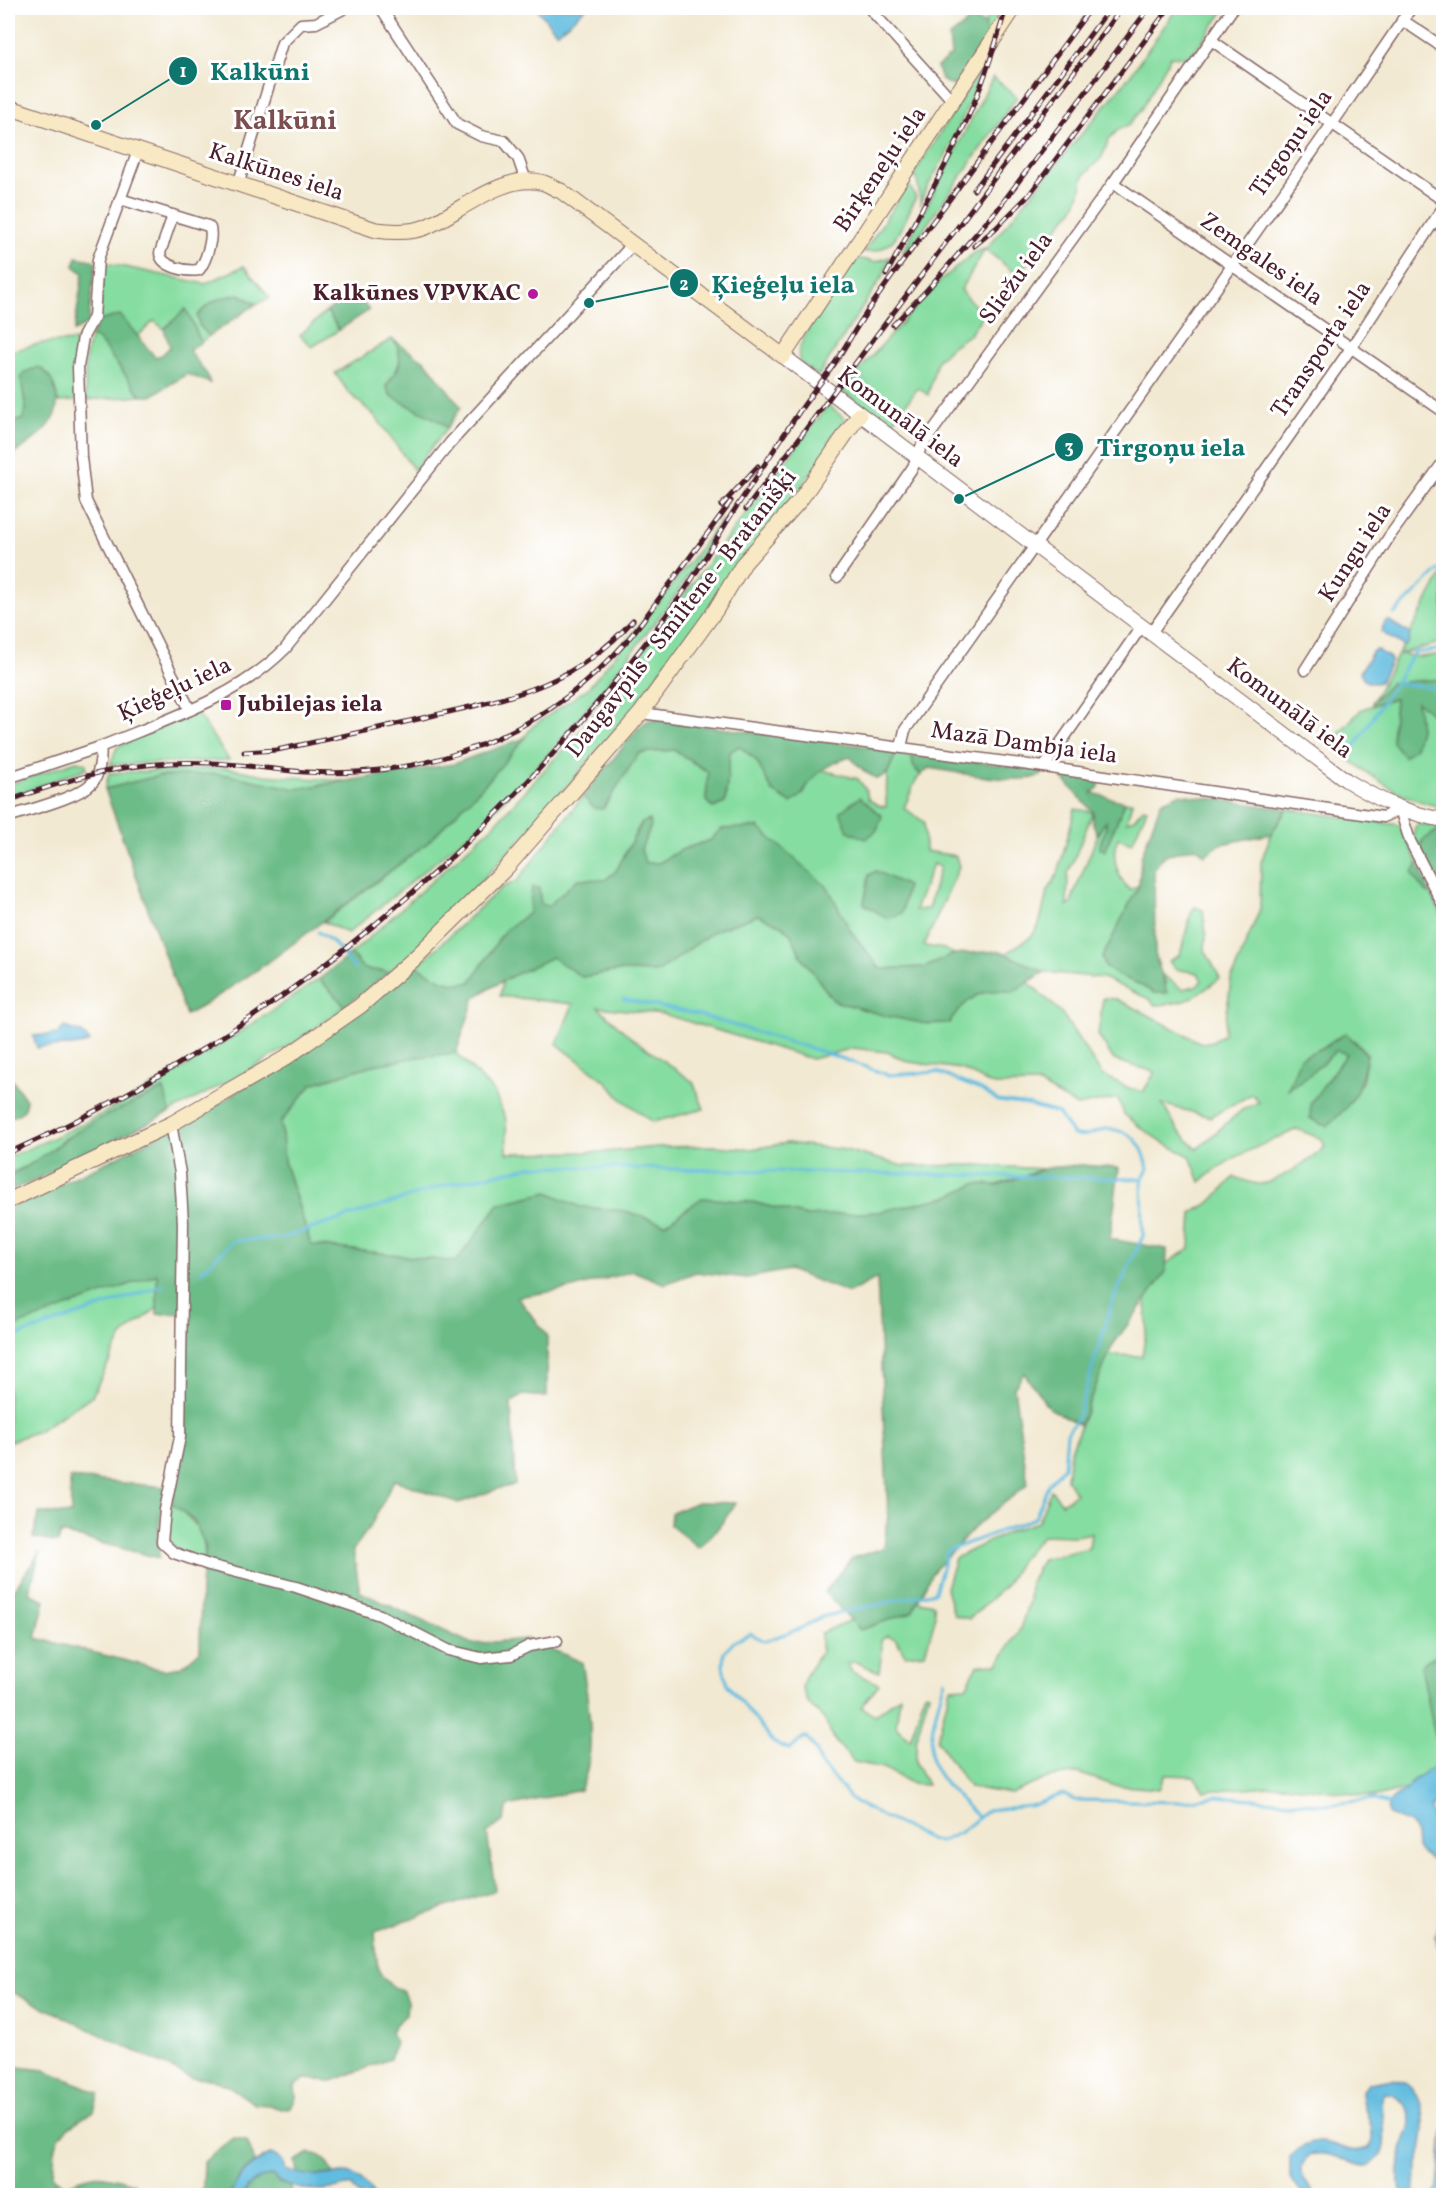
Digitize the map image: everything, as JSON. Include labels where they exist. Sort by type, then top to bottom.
[{"type":"main road","name":"Birķeneļu iela","points":[[783,356],[954,102],[1014,8]]},
{"type":"main road","name":"Kalkūnes iela","points":[[8,107],[376,230],[394,232],[424,228],[499,187],[526,181]]},
{"type":"main road","name":"Komunālā iela","points":[[526,181],[544,183],[561,191],[783,356]]},
{"type":"main road","name":"Daugavpils - Smiltene - Bratanišķi","points":[[8,1201],[171,1124],[282,1060],[360,1006],[415,958],[507,867],[641,713],[715,611],[744,562],[800,500],[859,415]]},
{"type":"street","points":[[238,184],[282,43],[302,24],[316,23],[345,8]]},
{"type":"street","points":[[381,8],[457,124],[481,136],[504,141],[518,158],[526,181]]},
{"type":"street","points":[[870,8],[954,102]]},
{"type":"street","name":"Sliežu iela","points":[[837,577],[913,467],[921,447],[1113,183],[1233,8]]},
{"type":"street","name":"Tirgoņu iela","points":[[901,747],[905,730],[1332,124],[1411,8]]},
{"type":"street","points":[[1402,20],[1443,48]]},
{"type":"street","points":[[1211,40],[1443,201]]},
{"type":"street","points":[[138,151],[98,259],[94,316],[83,337],[78,367],[81,457],[86,501],[190,710]]},
{"type":"street","name":"Zemgales iela","points":[[1113,183],[1443,412]]},
{"type":"street","points":[[120,198],[172,215],[210,228],[212,235],[199,270],[189,271],[160,259],[172,215]]},
{"type":"street","name":"Transporta iela","points":[[1044,767],[1351,348],[1443,206]]},
{"type":"street","name":"Ķieģeļu iela","points":[[8,817],[80,792],[94,782],[102,755],[100,747],[233,691],[270,664],[285,649],[450,443],[633,244]]},
{"type":"street","name":"Komunālā iela","points":[[783,356],[1346,780],[1380,801],[1400,809],[1443,820]]},
{"type":"street","name":"Kungu iela","points":[[1305,670],[1389,537],[1443,461]]},
{"type":"street","name":"Mazā Dambja iela","points":[[641,713],[1044,767],[1383,817],[1400,809]]},
{"type":"street","points":[[8,778],[100,747]]},
{"type":"street","points":[[1400,809],[1410,841],[1443,907]]},
{"type":"street","points":[[171,1124],[180,1173],[183,1223],[180,1437],[165,1510],[162,1542],[174,1553],[209,1565],[296,1587],[380,1615],[448,1650],[482,1658],[511,1655],[529,1646],[557,1641]]},
{"type":"green space","points":[[992,8],[1002,8],[1001,16],[987,38],[985,23]]},
{"type":"green space","points":[[1177,8],[1226,8],[1197,48],[1186,58],[1171,56],[1141,110],[1129,125],[1118,130],[1109,139],[1102,157],[1084,175],[1074,208],[1037,248],[1018,276],[985,249],[1129,77]]},
{"type":"green space","points":[[972,19],[985,23],[987,38],[954,86],[942,80],[937,67],[951,55],[949,37]]},
{"type":"green space","points":[[986,61],[952,144],[924,193],[921,205],[917,180],[913,175]]},
{"type":"green space","points":[[993,77],[1017,97],[909,250],[903,252]]},
{"type":"green space","points":[[908,184],[916,197],[903,226],[892,241],[884,247],[864,252]]},
{"type":"green space","points":[[985,249],[961,290],[983,315],[970,334],[951,347],[937,361],[928,395],[918,388],[891,424],[841,391],[934,286],[975,252]]},
{"type":"green space","points":[[77,257],[96,261],[88,324],[74,331],[83,273],[74,266]]},
{"type":"green space","points":[[890,257],[884,274],[818,376],[806,368],[800,362],[799,353],[803,341],[820,310],[857,258],[875,262]]},
{"type":"green space","points":[[106,263],[205,284],[244,266],[270,298],[256,304],[239,294],[199,325],[209,336],[201,342],[186,309],[164,329],[154,321],[137,337],[120,315],[99,321],[103,269]]},
{"type":"green space","points":[[354,293],[369,310],[339,330],[327,311]]},
{"type":"green space","points":[[239,294],[256,304],[209,336],[199,325],[197,316],[216,300]]},
{"type":"green space","points":[[186,309],[201,342],[189,350],[208,376],[210,383],[187,374],[151,396],[141,396],[99,340],[91,336],[99,321],[120,315],[155,357],[162,355],[170,347],[164,329]]},
{"type":"green space","points":[[327,311],[339,330],[312,347],[300,335]]},
{"type":"green space","points":[[91,336],[99,340],[141,396],[86,400],[86,360]]},
{"type":"green space","points":[[392,339],[397,345],[400,357],[397,368],[386,386],[391,396],[441,422],[447,428],[414,470],[376,417],[349,393],[335,373]]},
{"type":"green space","points":[[75,341],[75,401],[58,402],[54,385],[21,378],[26,410],[22,420],[8,422],[8,352],[42,343]]},
{"type":"green space","points":[[395,341],[426,362],[461,407],[447,428],[441,422],[391,396],[386,386],[400,360]]},
{"type":"green space","points":[[38,367],[46,373],[54,386],[56,412],[45,430],[8,458],[8,422],[22,420],[26,410],[21,378],[25,372]]},
{"type":"green space","points":[[828,405],[845,419],[830,439],[829,447],[787,507],[664,666],[637,705],[525,835],[415,950],[389,972],[363,969],[351,954],[494,825],[582,729]]},
{"type":"green space","points":[[722,519],[719,528],[673,599],[608,683],[549,754],[473,831],[348,933],[324,922],[426,844],[488,781],[533,726],[588,688],[663,597]]},
{"type":"green space","points":[[1443,572],[1443,642],[1400,654],[1420,657],[1443,654],[1443,679],[1392,683],[1374,699]]},
{"type":"green space","points":[[1443,679],[1443,715],[1435,716],[1417,702],[1420,729],[1415,747],[1404,757],[1392,742],[1395,699],[1372,705],[1372,702],[1391,683]]},
{"type":"green space","points":[[1395,698],[1392,742],[1415,747],[1420,729],[1416,701],[1435,716],[1443,715],[1443,807],[1427,804],[1382,783],[1328,744],[1362,709]]},
{"type":"green space","points":[[196,712],[229,760],[110,765],[117,747]]},
{"type":"green space","points":[[649,720],[898,750],[887,774],[877,779],[865,772],[850,757],[833,763],[818,773],[801,795],[791,803],[773,792],[756,760],[739,746],[730,752],[725,803],[713,808],[706,801],[708,772],[674,750],[639,753],[603,809],[594,808],[583,796],[639,727]]},
{"type":"green space","points":[[525,738],[488,781],[426,844],[266,964],[186,1015],[105,789],[158,776],[213,774],[296,789],[453,764]]},
{"type":"green space","points":[[739,746],[756,760],[773,792],[804,794],[809,782],[822,770],[858,779],[866,790],[868,799],[879,806],[886,807],[887,774],[896,753],[912,757],[915,769],[921,775],[916,780],[904,808],[924,822],[925,851],[956,856],[959,867],[924,946],[944,949],[954,954],[926,967],[880,969],[850,930],[828,888],[803,867],[721,829],[711,840],[681,850],[659,863],[645,863],[641,849],[651,826],[641,823],[616,871],[605,880],[578,879],[549,907],[541,905],[504,932],[471,982],[449,982],[417,966],[501,888],[517,881],[583,796],[594,808],[621,779],[639,753],[674,750],[708,772],[706,801],[725,803],[730,752]],"holes":[[[933,864],[940,867],[928,909],[915,910]]]},
{"type":"green space","points":[[918,755],[1043,770],[1042,775],[1019,779],[987,777],[929,768],[921,775],[913,766],[912,757]]},
{"type":"green space","points":[[76,761],[85,763],[87,768],[8,798],[8,785]]},
{"type":"green space","points":[[228,768],[264,775],[344,781],[296,789],[228,775],[158,776],[105,789],[109,773]]},
{"type":"green space","points":[[1058,773],[1099,780],[1099,787],[1092,793],[1125,802],[1105,850],[1099,849],[1106,821],[1097,834],[1093,824],[1093,812]]},
{"type":"green space","points":[[1179,794],[1287,809],[1271,834],[1221,844],[1205,855],[1196,847],[1165,855],[1154,869],[1155,954],[1167,993],[1154,993],[1106,968],[1102,958],[1139,885],[1141,857],[1161,802]]},
{"type":"green space","points":[[860,797],[882,816],[877,830],[866,839],[848,831],[840,812]]},
{"type":"green space","points":[[1125,802],[1132,802],[1127,821],[1134,819],[1143,808],[1147,809],[1132,843],[1118,838],[1115,851],[1116,866],[1125,885],[1130,890],[1139,885],[1102,958],[1120,976],[1154,993],[1166,985],[1163,975],[1182,989],[1196,986],[1202,981],[1198,973],[1175,969],[1169,961],[1180,955],[1191,913],[1195,907],[1203,910],[1205,950],[1220,978],[1190,999],[1155,1005],[1149,999],[1103,978],[1044,972],[1005,954],[1032,936],[1039,925],[1047,893],[1058,873],[1075,809],[1093,812],[1068,874],[1067,906],[1071,904],[1103,825],[1106,820],[1107,829],[1101,840],[1105,850]]},
{"type":"green space","points":[[1287,809],[1399,825],[1418,863],[1425,892],[1431,894],[1444,921],[1444,1656],[1442,1654],[1435,1731],[1440,1763],[1413,1781],[1407,1789],[1376,1797],[1285,1785],[1204,1791],[1194,1776],[1165,1775],[1159,1789],[1113,1785],[1078,1773],[1047,1778],[1011,1794],[969,1787],[937,1740],[950,1688],[966,1687],[978,1665],[998,1664],[1020,1629],[1029,1601],[1030,1583],[1042,1559],[1089,1548],[1091,1533],[1075,1536],[1043,1535],[1021,1559],[1006,1585],[969,1619],[954,1615],[946,1588],[955,1558],[1010,1531],[1038,1522],[1051,1490],[1062,1503],[1076,1494],[1067,1479],[1070,1453],[1108,1355],[1142,1356],[1147,1327],[1146,1298],[1166,1272],[1166,1264],[1190,1248],[1192,1213],[1211,1202],[1234,1177],[1261,1184],[1285,1174],[1320,1152],[1325,1147],[1322,1139],[1297,1129],[1234,1158],[1200,1182],[1190,1156],[1160,1141],[1140,1127],[1124,1114],[1118,1098],[1077,1106],[1039,1084],[993,1085],[961,1069],[909,1062],[887,1052],[853,1048],[812,1059],[663,1014],[598,1007],[629,1036],[693,1082],[704,1109],[653,1122],[620,1098],[607,1082],[557,1044],[573,1004],[500,996],[503,980],[552,957],[582,977],[617,971],[658,972],[714,931],[758,915],[783,925],[792,936],[801,956],[834,1001],[949,1023],[962,1007],[976,996],[992,991],[1013,992],[1028,982],[1061,1012],[1102,1075],[1143,1092],[1155,1072],[1114,1060],[1098,1035],[1103,998],[1116,999],[1201,1043],[1214,1041],[1224,1034],[1231,980],[1260,909],[1261,862],[1271,834]],"holes":[[[1336,1038],[1354,1040],[1367,1054],[1362,1083],[1311,1103],[1346,1054],[1337,1049],[1300,1058],[1322,1048]],[[1252,1094],[1259,1102],[1242,1110],[1197,1149],[1178,1130],[1162,1104],[1210,1117]]]},
{"type":"green space","points":[[649,820],[651,825],[641,849],[645,863],[659,863],[681,850],[711,840],[721,829],[758,827],[828,888],[850,930],[880,969],[926,967],[954,954],[999,951],[1044,972],[1013,992],[993,991],[976,996],[955,1014],[949,1023],[927,1024],[886,1016],[834,1001],[801,956],[792,936],[783,926],[758,915],[714,931],[658,972],[617,971],[582,977],[552,957],[475,997],[456,1053],[417,1057],[369,1066],[312,1084],[281,1122],[284,1161],[311,1245],[456,1262],[499,1204],[548,1192],[580,1207],[625,1211],[665,1224],[702,1198],[752,1202],[807,1216],[878,1212],[947,1197],[975,1184],[998,1185],[1047,1168],[1081,1165],[1119,1168],[1110,1239],[1167,1249],[1166,1272],[1112,1346],[1080,1425],[1049,1408],[1024,1373],[1014,1388],[1028,1484],[978,1524],[932,1573],[912,1612],[860,1630],[825,1592],[852,1558],[884,1548],[888,1514],[877,1278],[849,1293],[789,1270],[747,1278],[696,1272],[665,1284],[633,1271],[573,1288],[517,1297],[547,1335],[547,1397],[523,1395],[511,1403],[515,1485],[459,1503],[394,1480],[371,1525],[353,1550],[360,1592],[472,1644],[527,1639],[582,1662],[590,1727],[586,1775],[580,1790],[508,1806],[503,1821],[487,1833],[495,1890],[375,1932],[378,1968],[386,1980],[403,1992],[407,2002],[406,2015],[391,2032],[395,2042],[390,2059],[332,2081],[304,2079],[295,2086],[296,2098],[291,2107],[281,2109],[255,2104],[227,2085],[210,2079],[191,2078],[8,1990],[8,1593],[12,1593],[40,1552],[29,1593],[45,1600],[36,1638],[163,1670],[181,1667],[200,1651],[201,1585],[206,1547],[194,1521],[172,1503],[189,1313],[157,1314],[157,1274],[8,1329],[8,1209],[117,1157],[225,1100],[417,966],[449,982],[471,982],[504,931],[529,913],[532,887],[539,888],[541,904],[548,906],[578,879],[605,880],[616,871],[642,823]]},
{"type":"green space","points":[[1419,823],[1440,829],[1422,841],[1421,850],[1414,839],[1415,827]]},
{"type":"green space","points":[[1443,829],[1443,878],[1436,880],[1421,850],[1422,841]]},
{"type":"green space","points":[[1418,863],[1431,894],[1425,892],[1412,874]]},
{"type":"green space","points":[[876,871],[907,886],[902,913],[888,919],[864,904],[869,875]]},
{"type":"green space","points":[[351,954],[364,969],[389,972],[345,1006],[319,979]]},
{"type":"green space","points":[[319,979],[345,1006],[282,1050],[170,1112],[163,1089],[64,1139],[39,1160],[8,1175],[8,1157],[90,1120],[168,1077]]},
{"type":"green space","points":[[1346,1033],[1367,1055],[1355,1095],[1344,1110],[1327,1126],[1310,1118],[1311,1103],[1346,1054],[1337,1050],[1308,1076],[1288,1089],[1300,1058]]},
{"type":"green space","points":[[456,1053],[494,1092],[506,1120],[507,1153],[604,1152],[658,1147],[716,1146],[751,1149],[787,1143],[846,1150],[903,1166],[979,1165],[1043,1169],[998,1185],[975,1184],[947,1197],[878,1212],[807,1216],[752,1202],[702,1198],[665,1224],[625,1211],[580,1207],[548,1192],[499,1204],[457,1262],[311,1245],[284,1161],[281,1122],[312,1084],[368,1066]]},
{"type":"green space","points":[[8,1074],[26,1100],[24,1110],[15,1116],[8,1116]]},
{"type":"green space","points":[[164,1089],[170,1112],[29,1183],[8,1191],[8,1175],[38,1160],[74,1134],[112,1112]]},
{"type":"green space","points":[[158,1274],[157,1308],[122,1336],[92,1396],[38,1431],[8,1442],[8,1328]]},
{"type":"green space","points":[[70,1478],[165,1487],[158,1533],[159,1558],[61,1533],[58,1543],[33,1538],[39,1513],[71,1514]]},
{"type":"green space","points":[[698,1502],[736,1503],[719,1527],[699,1548],[670,1525],[671,1513]]},
{"type":"green space","points":[[172,1503],[192,1521],[201,1535],[204,1542],[204,1561],[181,1551],[170,1542],[168,1527]]},
{"type":"green space","points":[[918,1601],[934,1604],[935,1619],[925,1653],[905,1655],[896,1639],[887,1636],[881,1640],[879,1672],[856,1662],[847,1663],[852,1672],[879,1684],[861,1707],[875,1715],[900,1696],[896,1726],[910,1740],[925,1692],[929,1693],[916,1739],[916,1763],[927,1785],[912,1784],[884,1768],[854,1762],[835,1741],[824,1719],[809,1704],[802,1688],[805,1677],[821,1652],[821,1633],[851,1620],[860,1630],[912,1612]]},
{"type":"green space","points":[[1442,1654],[1444,1761],[1440,1763],[1421,1666],[1427,1660]]},
{"type":"green space","points":[[8,2066],[45,2070],[99,2093],[94,2111],[72,2124],[60,2136],[55,2151],[53,2177],[64,2186],[92,2176],[114,2178],[134,2183],[134,2195],[8,2195]]},
{"type":"green space","points":[[234,2138],[247,2141],[255,2162],[241,2174],[230,2195],[199,2196],[203,2188],[204,2162]]},
{"type":"green space","points":[[310,2153],[319,2155],[325,2160],[334,2174],[310,2176],[297,2173],[295,2161]]},
{"type":"green space","points":[[274,2176],[280,2183],[291,2187],[290,2195],[243,2196],[255,2181],[263,2177]]},
{"type":"water","points":[[536,8],[586,8],[557,33]]},
{"type":"water","points":[[1388,620],[1410,634],[1408,643],[1404,646],[1381,632]]},
{"type":"water","points":[[1377,650],[1391,660],[1380,682],[1365,681],[1360,672],[1373,651]]},
{"type":"water","points":[[64,1027],[82,1033],[90,1042],[37,1048],[33,1036],[58,1034]]},
{"type":"water","points":[[1443,1761],[1443,1794],[1430,1808],[1443,1848],[1443,1960],[1435,1937],[1442,1901],[1442,1870],[1440,1865],[1417,1848],[1416,1834],[1410,1823],[1389,1815],[1388,1809],[1392,1799],[1406,1790],[1415,1779]]},
{"type":"water","points":[[1392,2079],[1404,2082],[1413,2089],[1424,2117],[1415,2195],[1401,2195],[1399,2182],[1400,2160],[1410,2126],[1410,2116],[1402,2101],[1394,2095],[1384,2093],[1382,2098],[1384,2146],[1378,2159],[1366,2166],[1325,2154],[1310,2155],[1301,2171],[1305,2181],[1316,2195],[1303,2195],[1290,2178],[1290,2156],[1314,2143],[1324,2142],[1350,2150],[1368,2148],[1372,2135],[1362,2090],[1369,2083]]},
{"type":"water","points":[[1443,2132],[1443,2195],[1434,2195],[1438,2187]]},
{"type":"water","points":[[270,2154],[281,2159],[285,2170],[297,2173],[321,2176],[351,2174],[358,2177],[374,2195],[359,2195],[352,2186],[325,2190],[301,2189],[286,2185],[273,2176],[255,2181],[248,2186],[243,2195],[230,2195],[246,2171]]},
{"type":"waterway","points":[[1394,614],[1444,565]]},
{"type":"waterway","points":[[1353,749],[1414,653],[1444,649]]},
{"type":"waterway","points":[[1396,683],[1444,689]]},
{"type":"waterway","points":[[318,932],[332,941],[355,969]]},
{"type":"waterway","points":[[623,999],[696,1014],[826,1053],[888,1075],[937,1072],[983,1091],[998,1101],[1029,1105],[1058,1113],[1073,1135],[1087,1135],[1107,1129],[1126,1133],[1136,1140],[1145,1156],[1148,1169],[1142,1179]]},
{"type":"waterway","points":[[201,1272],[233,1241],[283,1238],[445,1185],[534,1166],[1142,1179],[1143,1236],[1112,1302],[1077,1419],[1067,1433],[1064,1467],[1049,1483],[1035,1518],[947,1551],[935,1592],[821,1617],[799,1629],[765,1641],[751,1634],[735,1641],[724,1652],[723,1666],[727,1684],[774,1743],[790,1749],[806,1737],[816,1750],[821,1764],[854,1802],[929,1839],[940,1842],[961,1832],[988,1810],[1030,1806],[1063,1794],[1074,1800],[1179,1802],[1217,1796],[1327,1805],[1371,1799],[1393,1805]]},
{"type":"waterway","points":[[8,1339],[164,1285]]},
{"type":"waterway","points":[[945,1680],[931,1736],[932,1759],[943,1781],[979,1818]]},
{"type":"railway","points":[[886,275],[965,125],[979,91],[1006,8]]},
{"type":"railway","points":[[8,1153],[107,1104],[202,1049],[293,988],[379,921],[460,849],[537,771],[609,688],[677,601],[783,435],[837,360],[862,319],[1091,8]]},
{"type":"railway","points":[[974,190],[1110,8]]},
{"type":"railway","points":[[746,509],[1122,8]]},
{"type":"railway","points":[[893,325],[997,210],[1149,8]]},
{"type":"railway","points":[[974,246],[1029,195],[1169,8]]},
{"type":"railway","points":[[721,506],[758,466]]},
{"type":"railway","points":[[8,801],[83,777],[132,767],[184,762],[305,772],[351,772],[396,768],[439,759],[481,745],[520,727],[558,703],[593,676],[635,631],[731,501]]},
{"type":"railway","points":[[244,752],[277,750],[389,726],[518,694],[543,685],[590,659],[612,642],[633,620]]},
{"type":"place","name":"Kalkūni","points":[[96,125]]},
{"type":"place","name":"Kalkūnes VPVKAC","points":[[533,294]]},
{"type":"place","name":"Ķieģeļu iela","points":[[589,303]]},
{"type":"place","name":"Tirgoņu iela","points":[[959,499]]},
{"type":"place","name":"Jubilejas iela","points":[[226,705]]},
{"type":"district","name":"Kalkūni","points":[[285,122]]}]
